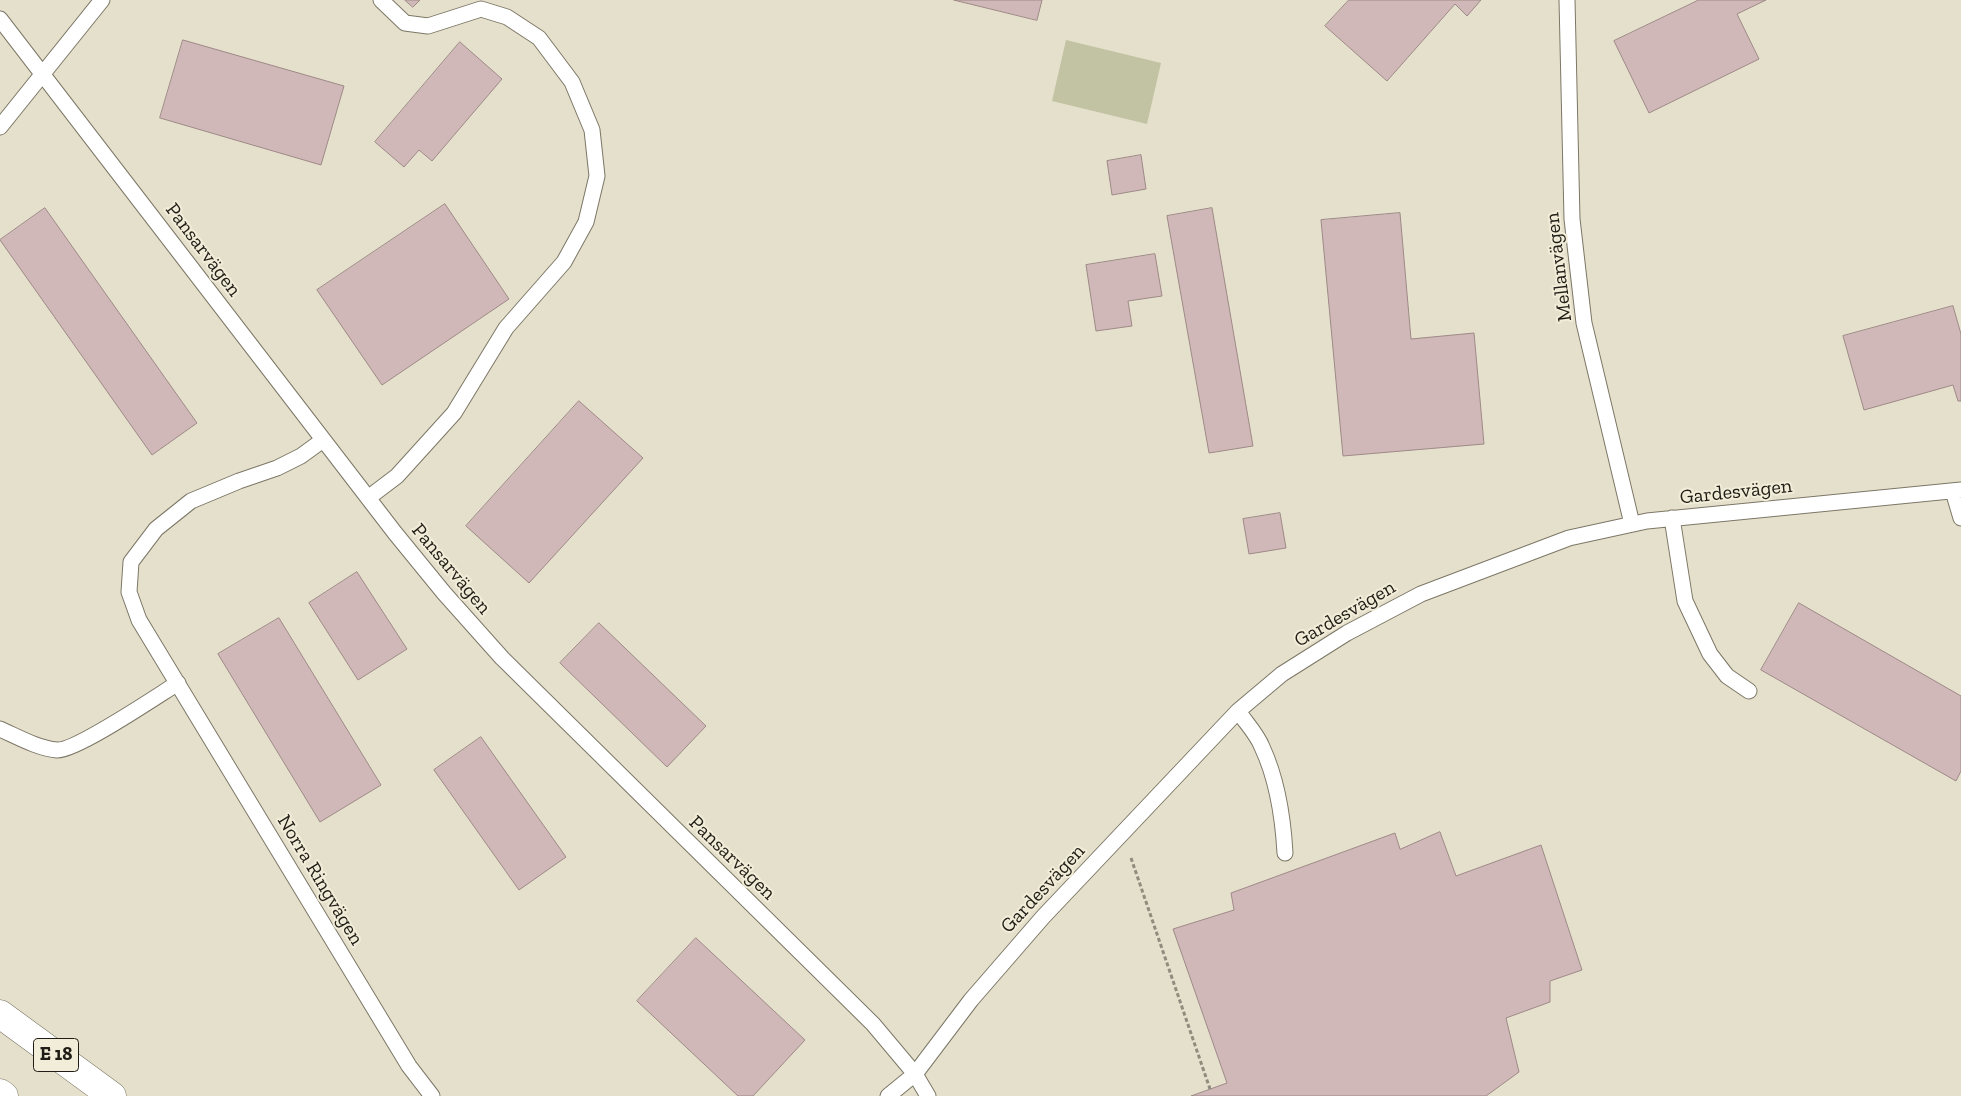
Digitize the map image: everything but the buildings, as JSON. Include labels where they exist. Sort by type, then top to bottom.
[{"type":"highway","name":"E 18","points":[[0,1014],[112,1096]]},
{"type":"highway","points":[[0,1093],[4,1096]]},
{"type":"lane","points":[[0,127],[102,0]]},
{"type":"lane","points":[[368,498],[397,476],[454,413],[506,328],[564,262],[586,222],[597,176],[592,130],[572,82],[539,38],[507,17],[481,9],[428,26],[405,23],[381,0]]},
{"type":"lane","name":"Mellanvägen","points":[[1568,0],[1572,219],[1584,323],[1632,524]]},
{"type":"lane","name":"Pansarvägen","points":[[0,18],[368,498],[444,593],[502,658],[873,1024],[915,1074],[928,1096]]},
{"type":"lane","name":"Norra Ringvägen","points":[[324,440],[301,456],[277,468],[191,501],[156,529],[131,562],[129,592],[139,620],[404,1058],[432,1096]]},
{"type":"lane","points":[[1957,490],[1961,518]]},
{"type":"lane","name":"Gardesvägen","points":[[915,1074],[976,993],[1043,917],[1238,711],[1282,674],[1347,633],[1421,594],[1569,538],[1632,524],[1672,518],[1957,490]]},
{"type":"lane","points":[[1672,518],[1685,601],[1710,654],[1727,676],[1749,691]]},
{"type":"lane","points":[[0,729],[31,743],[59,750],[80,743],[178,683]]},
{"type":"lane","points":[[1238,711],[1262,746],[1270,770],[1283,827],[1285,853]]},
{"type":"lane","points":[[888,1096],[915,1074]]},
{"type":"path","points":[[1122,833],[1210,1089]]},
{"type":"green space","points":[[1066,40],[1161,63],[1147,124],[1052,101]]}]
